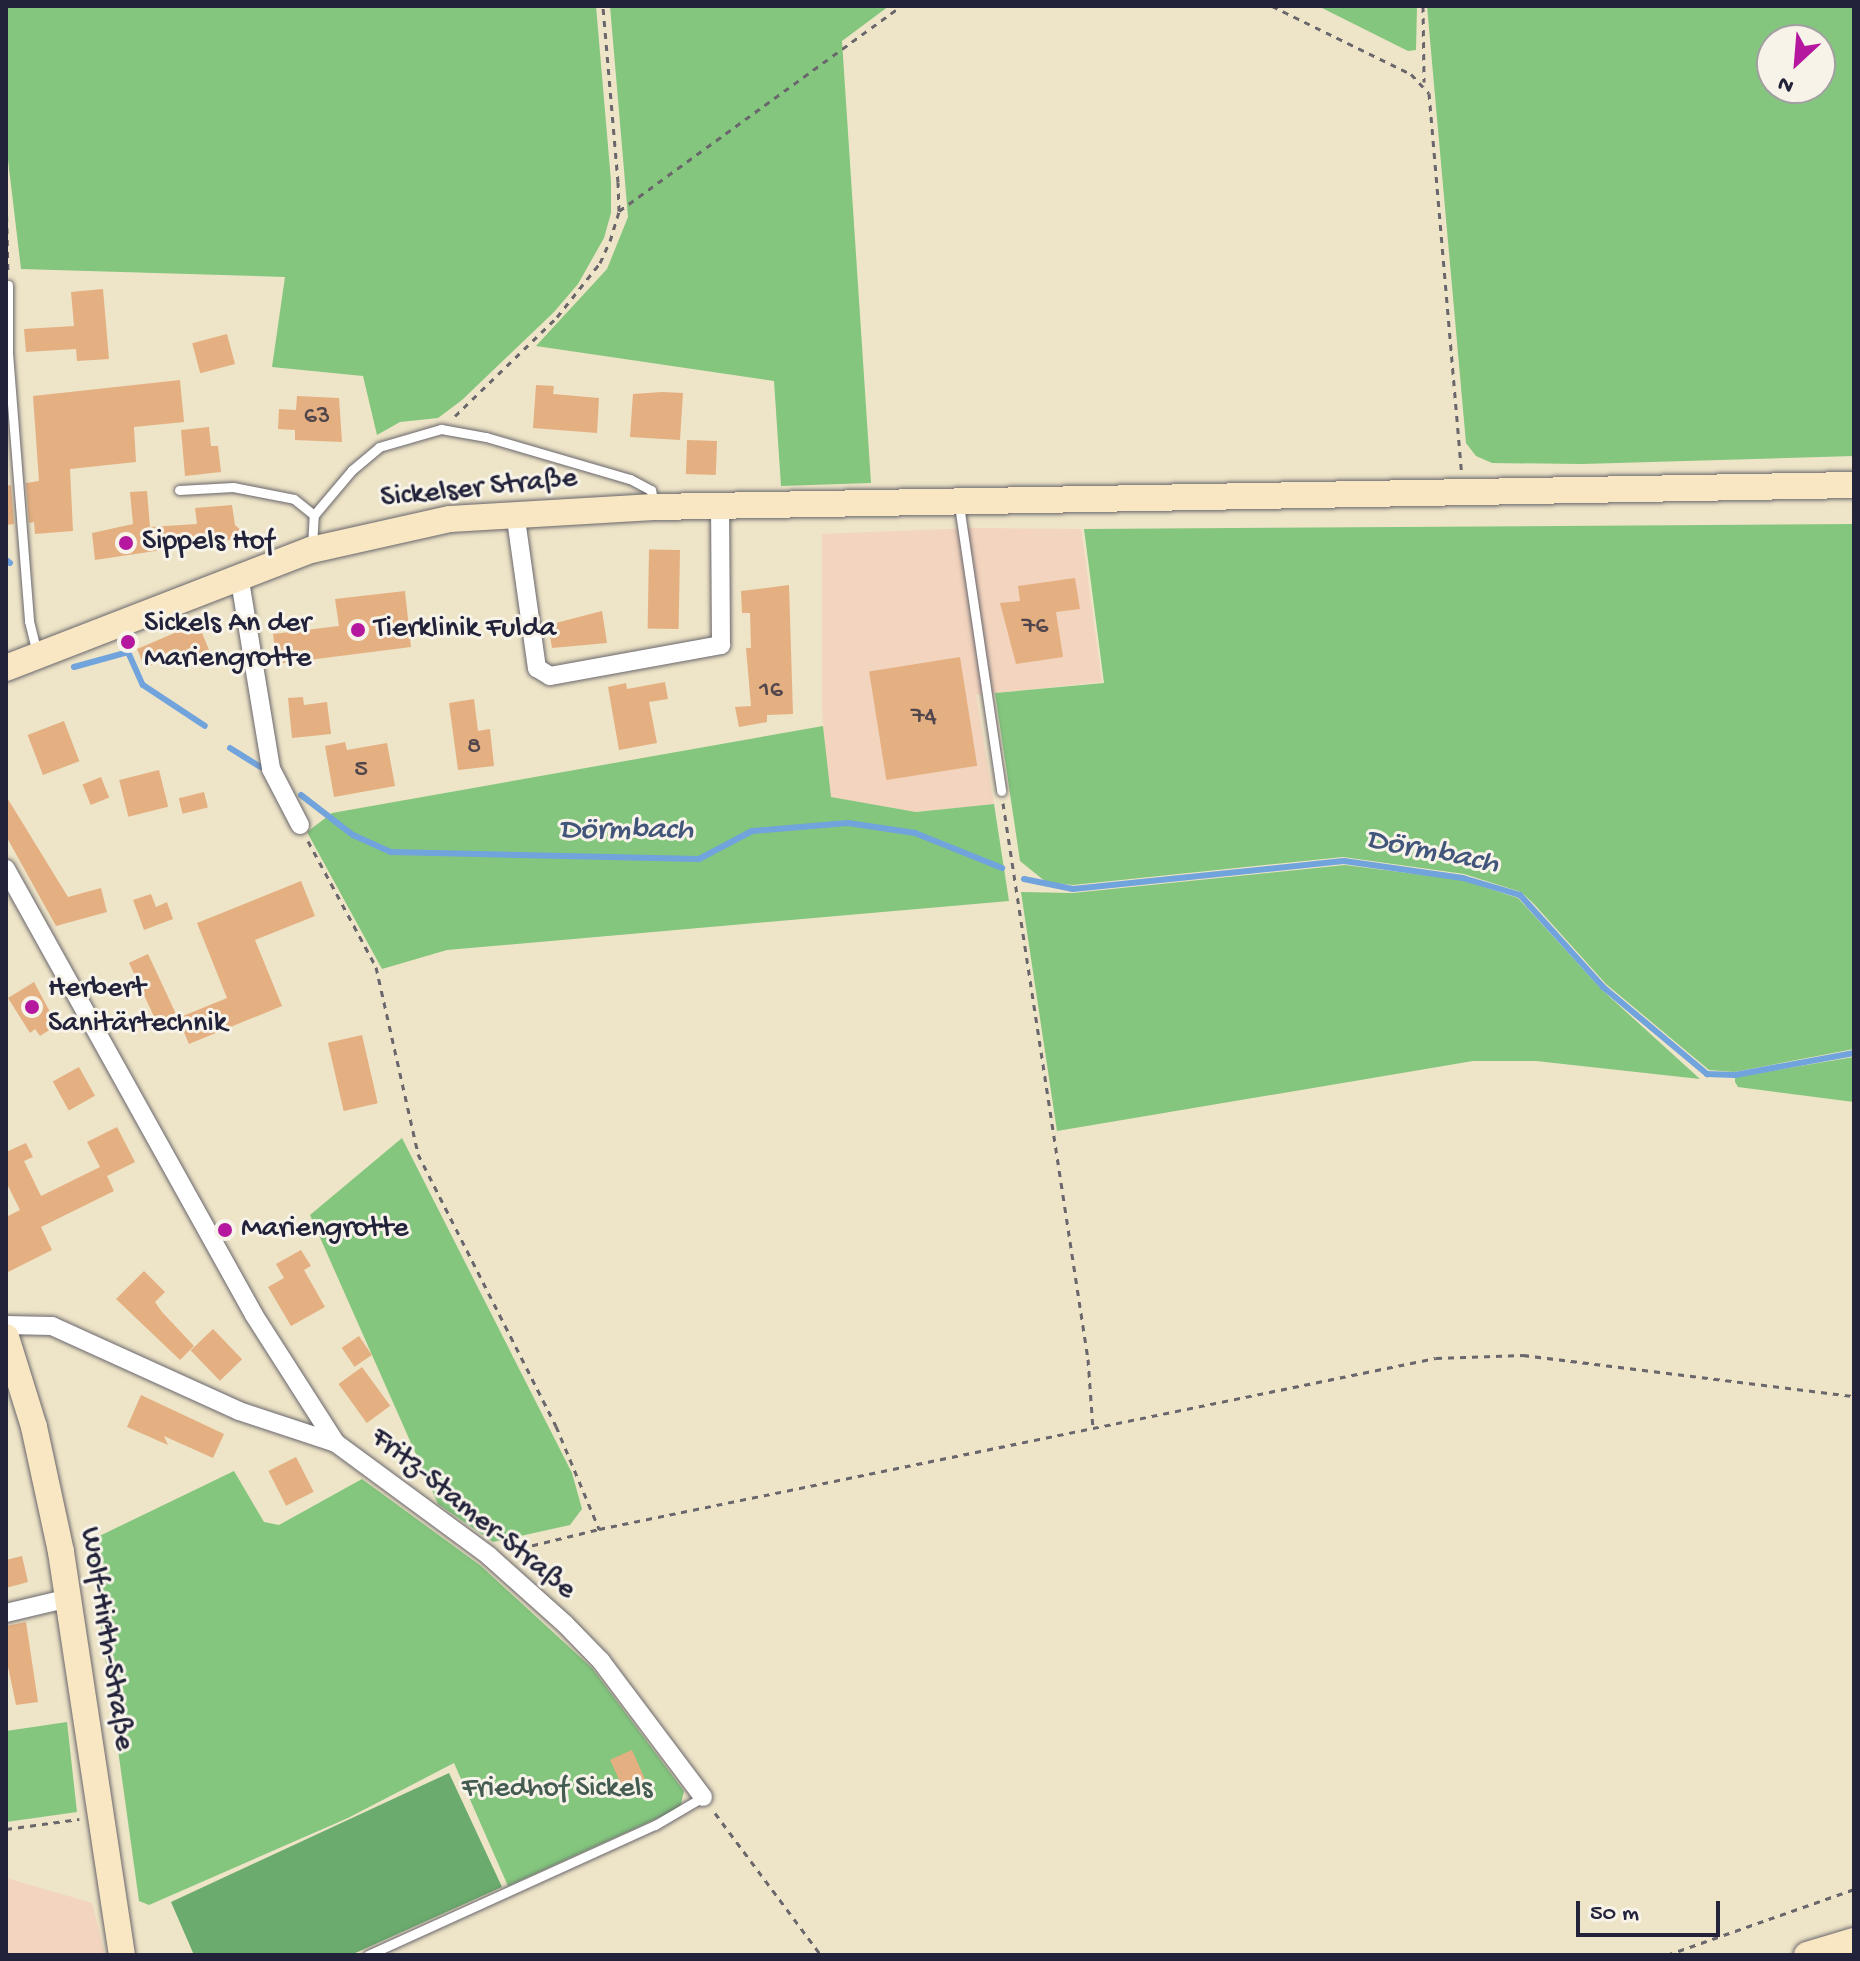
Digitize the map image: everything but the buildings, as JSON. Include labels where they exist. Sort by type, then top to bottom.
[{"type":"main road","name":"Sickelser Straße","points":[[6,668],[239,575],[311,550],[405,526],[515,512],[1854,485]]},
{"type":"main road","name":"Wolf-Hirth-Straße","points":[[6,1337],[34,1427],[69,1598],[122,1955]]},
{"type":"main road","points":[[1807,1955],[1854,1941]]},
{"type":"street","points":[[515,512],[537,668],[550,676],[721,645],[720,508]]},
{"type":"street","points":[[239,575],[271,769],[300,825]]},
{"type":"street","points":[[6,869],[254,1315],[336,1443]]},
{"type":"street","name":"Fritz-Stamer-Straße","points":[[6,1325],[52,1326],[239,1411],[336,1443],[489,1556],[601,1661],[703,1797]]},
{"type":"street","points":[[6,1613],[69,1598]]},
{"type":"lane","points":[[8,285],[8,353],[29,621],[38,656]]},
{"type":"lane","points":[[311,550],[314,515],[379,447],[441,429],[486,437],[630,479],[651,490],[654,507]]},
{"type":"lane","points":[[179,490],[233,487],[294,499],[314,515]]},
{"type":"lane","points":[[971,502],[1001,791]]},
{"type":"lane","points":[[368,1955],[655,1825],[703,1797]]},
{"type":"path","points":[[441,429],[582,288],[600,263],[619,211],[603,6]]},
{"type":"path","points":[[619,211],[901,6]]},
{"type":"path","points":[[1272,6],[1424,82]]},
{"type":"path","points":[[1423,6],[1424,82],[1429,93],[1463,493]]},
{"type":"path","points":[[6,192],[8,285]]},
{"type":"path","points":[[1001,791],[1088,1359],[1093,1428]]},
{"type":"path","points":[[300,825],[376,967],[418,1154],[563,1440],[599,1529]]},
{"type":"path","points":[[489,1556],[599,1529],[1409,1363],[1477,1354],[1555,1358],[1854,1396]]},
{"type":"path","points":[[703,1797],[821,1955]]},
{"type":"path","points":[[6,1829],[99,1816]]},
{"type":"path","points":[[1667,1955],[1854,1889]]},
{"type":"shaded area","points":[[974,528],[1081,529],[1102,682],[976,695],[994,804],[916,812],[830,797],[822,712],[822,534]]},
{"type":"shaded area","points":[[6,1878],[92,1903],[105,1955],[6,1955]]},
{"type":"green space","points":[[6,6],[596,6],[611,181],[611,213],[604,238],[578,284],[554,312],[462,400],[438,418],[400,422],[377,435],[363,376],[272,367],[285,277],[21,269],[6,143]]},
{"type":"green space","points":[[610,6],[889,6],[842,41],[871,483],[781,486],[774,381],[536,346],[607,269],[628,217]]},
{"type":"green space","points":[[1318,6],[1417,6],[1416,50],[1408,51]]},
{"type":"green space","points":[[1427,6],[1854,6],[1854,456],[1582,464],[1492,463],[1476,456],[1466,443]]},
{"type":"green space","points":[[1854,524],[1854,1049],[1734,1072],[1709,1070],[1606,984],[1521,892],[1464,874],[1343,857],[1073,885],[1046,882],[1020,861],[995,693],[1104,683],[1084,529]]},
{"type":"green space","points":[[823,726],[831,797],[916,812],[994,804],[1009,901],[447,950],[382,969],[307,832],[332,813]]},
{"type":"green space","points":[[1345,865],[1462,880],[1518,898],[1601,989],[1700,1079],[1536,1061],[1473,1061],[1057,1131],[1021,892],[1073,893]]},
{"type":"green space","points":[[1854,1057],[1854,1102],[1738,1087],[1735,1082],[1735,1077]]},
{"type":"green space","points":[[402,1138],[572,1473],[582,1509],[570,1525],[493,1542],[438,1504],[310,1215]]},
{"type":"green space","name":"Friedhof Sickels","points":[[234,1471],[264,1522],[279,1525],[362,1479],[481,1566],[592,1668],[684,1791],[680,1808],[508,1886],[454,1763],[348,1818],[149,1905],[139,1901],[89,1541]]},
{"type":"green space","points":[[67,1722],[77,1812],[6,1822],[6,1731]]},
{"type":"green space","points":[[449,1773],[502,1887],[351,1955],[194,1955],[171,1902]]},
{"type":"waterway","name":"Dörmbach","points":[[6,560],[10,563]]},
{"type":"waterway","name":"Dörmbach","points":[[74,667],[128,652],[143,685],[205,726]]},
{"type":"waterway","name":"Dörmbach","points":[[230,748],[261,767]]},
{"type":"waterway","name":"Dörmbach","points":[[301,795],[353,835],[391,852],[699,859],[752,831],[848,823],[915,833],[1002,868]]},
{"type":"waterway","name":"Dörmbach","points":[[1024,879],[1073,889],[1344,861],[1463,878],[1520,895],[1603,987],[1707,1074],[1735,1075],[1854,1053]]},
{"type":"place","name":"Sippels Hof","points":[[126,543]]},
{"type":"place","name":"Tierklinik Fulda","points":[[358,630]]},
{"type":"place","name":"Sickels An der Mariengrotte","points":[[128,642]]},
{"type":"place","name":"Herbert Sanitärtechnik","points":[[32,1007]]},
{"type":"place","name":"Mariengrotte","points":[[225,1230]]}]
